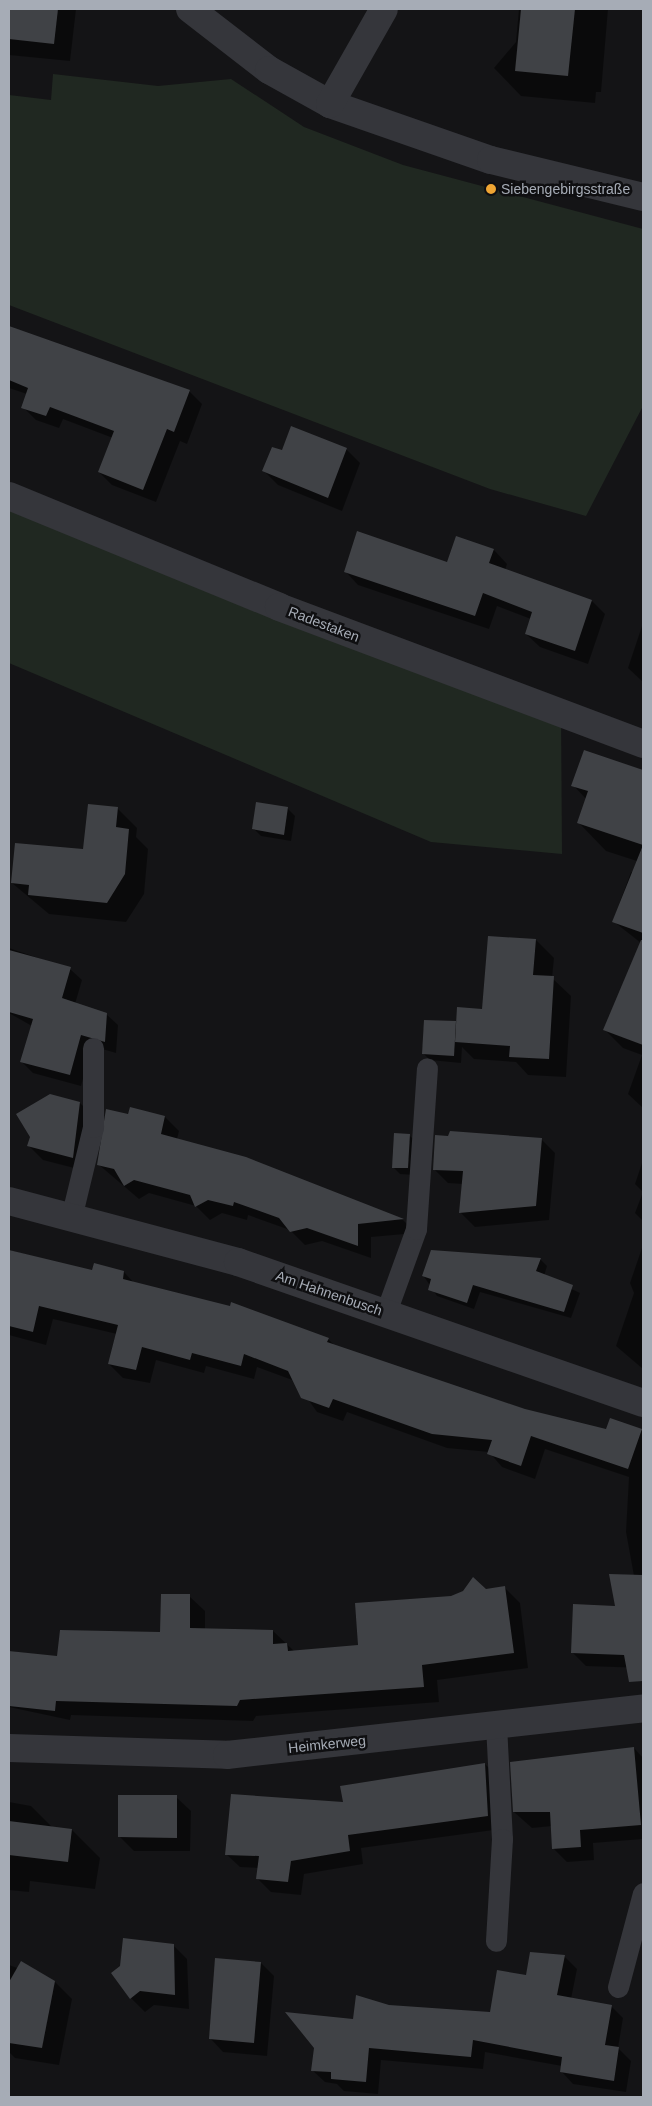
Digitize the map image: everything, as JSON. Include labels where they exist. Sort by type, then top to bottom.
[{"type":"street","points":[[190,9],[269,70],[330,104],[491,160],[643,197]]},
{"type":"street","points":[[330,104],[384,9]]},
{"type":"street","name":"Radestaken","points":[[9,496],[279,607],[643,744]]},
{"type":"street","name":"Am Hahnenbusch","points":[[9,1201],[238,1262],[643,1403]]},
{"type":"street","name":"Heimkerweg","points":[[9,1748],[226,1755],[643,1708]]},
{"type":"lane","points":[[71,1218],[93,1127],[93,1048]]},
{"type":"lane","points":[[386,1312],[416,1229],[427,1068]]},
{"type":"lane","points":[[496,1725],[502,1839],[496,1941]]},
{"type":"lane","points":[[618,1987],[643,1893]]},
{"type":"shaded area","points":[[53,74],[158,86],[231,79],[304,127],[403,165],[643,229],[643,406],[586,516],[490,489],[9,305],[9,95],[51,100]]},
{"type":"shaded area","points":[[9,496],[561,714],[562,854],[431,842],[9,663]]},
{"type":"building","points":[[9,9],[58,9],[54,44],[9,39]]},
{"type":"building","points":[[521,9],[575,9],[568,76],[515,71]]},
{"type":"building","points":[[9,326],[190,390],[174,432],[167,429],[143,490],[98,472],[114,431],[50,407],[46,416],[21,408],[28,388],[9,380]]},
{"type":"building","points":[[291,426],[347,448],[328,498],[262,471],[272,447],[282,450]]},
{"type":"building","points":[[357,531],[447,562],[456,536],[494,549],[489,563],[592,600],[575,651],[525,634],[532,612],[483,593],[475,616],[344,572]]},
{"type":"building","points":[[584,750],[643,770],[643,845],[577,823],[588,791],[571,786]]},
{"type":"building","points":[[256,802],[288,807],[284,835],[252,829]]},
{"type":"building","points":[[88,804],[118,807],[116,827],[129,829],[125,874],[107,903],[28,895],[29,885],[11,883],[15,843],[83,849]]},
{"type":"building","points":[[643,845],[643,933],[612,922]]},
{"type":"building","points":[[488,936],[536,939],[533,975],[554,976],[549,1059],[509,1057],[510,1046],[455,1042],[457,1007],[482,1009]]},
{"type":"building","points":[[641,940],[643,940],[643,1045],[603,1030]]},
{"type":"building","points":[[9,950],[71,967],[62,998],[107,1013],[105,1042],[81,1035],[70,1075],[20,1062],[33,1019],[9,1012]]},
{"type":"building","points":[[424,1020],[456,1021],[454,1056],[422,1054]]},
{"type":"building","points":[[50,1094],[80,1102],[73,1158],[27,1146],[30,1137],[16,1114]]},
{"type":"building","points":[[130,1107],[165,1116],[161,1134],[246,1157],[404,1219],[358,1224],[358,1246],[307,1228],[290,1232],[279,1218],[234,1202],[233,1206],[208,1200],[195,1207],[190,1195],[134,1180],[124,1186],[114,1169],[97,1165],[106,1109],[128,1114]]},
{"type":"building","points":[[450,1131],[542,1138],[536,1206],[459,1213],[463,1171],[433,1170],[435,1135],[448,1136]]},
{"type":"building","points":[[394,1133],[410,1134],[408,1168],[392,1168]]},
{"type":"building","points":[[9,1250],[92,1270],[94,1263],[124,1271],[123,1279],[230,1306],[231,1302],[329,1338],[327,1342],[525,1409],[606,1429],[610,1418],[642,1429],[628,1469],[531,1436],[521,1466],[487,1454],[492,1440],[432,1434],[333,1399],[329,1408],[301,1398],[288,1371],[244,1354],[241,1366],[192,1353],[190,1360],[142,1347],[136,1370],[108,1364],[118,1325],[39,1306],[33,1332],[9,1326]]},
{"type":"building","points":[[431,1250],[541,1258],[536,1271],[573,1285],[564,1312],[473,1285],[467,1303],[428,1290],[431,1279],[422,1276]]},
{"type":"building","points":[[609,1574],[643,1575],[643,1681],[629,1682],[624,1655],[571,1653],[573,1604],[615,1606]]},
{"type":"building","points":[[473,1577],[486,1589],[505,1586],[514,1653],[422,1665],[424,1687],[240,1700],[237,1706],[56,1701],[55,1711],[9,1706],[9,1651],[57,1656],[60,1630],[160,1632],[161,1594],[190,1594],[190,1628],[273,1630],[273,1644],[287,1643],[288,1651],[358,1645],[355,1603],[451,1596],[463,1591]]},
{"type":"building","points":[[634,1747],[641,1825],[580,1830],[581,1847],[552,1849],[550,1812],[513,1812],[510,1762]]},
{"type":"building","points":[[485,1763],[488,1816],[348,1835],[350,1851],[291,1861],[288,1882],[256,1879],[259,1856],[225,1855],[231,1794],[343,1802],[340,1786]]},
{"type":"building","points":[[118,1795],[177,1795],[177,1838],[118,1837]]},
{"type":"building","points":[[9,1821],[72,1829],[68,1862],[9,1855]]},
{"type":"building","points":[[123,1938],[174,1944],[175,1995],[140,1991],[130,1999],[111,1973],[120,1966]]},
{"type":"building","points":[[530,1952],[565,1955],[557,1995],[612,2005],[605,2045],[619,2047],[614,2081],[560,2072],[562,2057],[473,2040],[471,2057],[369,2048],[366,2082],[331,2079],[331,2072],[311,2071],[314,2048],[285,2012],[353,2019],[356,1995],[389,2005],[490,2012],[497,1970],[526,1975]]},
{"type":"building","points":[[215,1958],[261,1962],[254,2043],[209,2039]]},
{"type":"building","points":[[21,1961],[55,1981],[42,2048],[9,2043],[9,1982]]},
{"type":"place","name":"Siebengebirgsstraße","points":[[491,189]]}]
